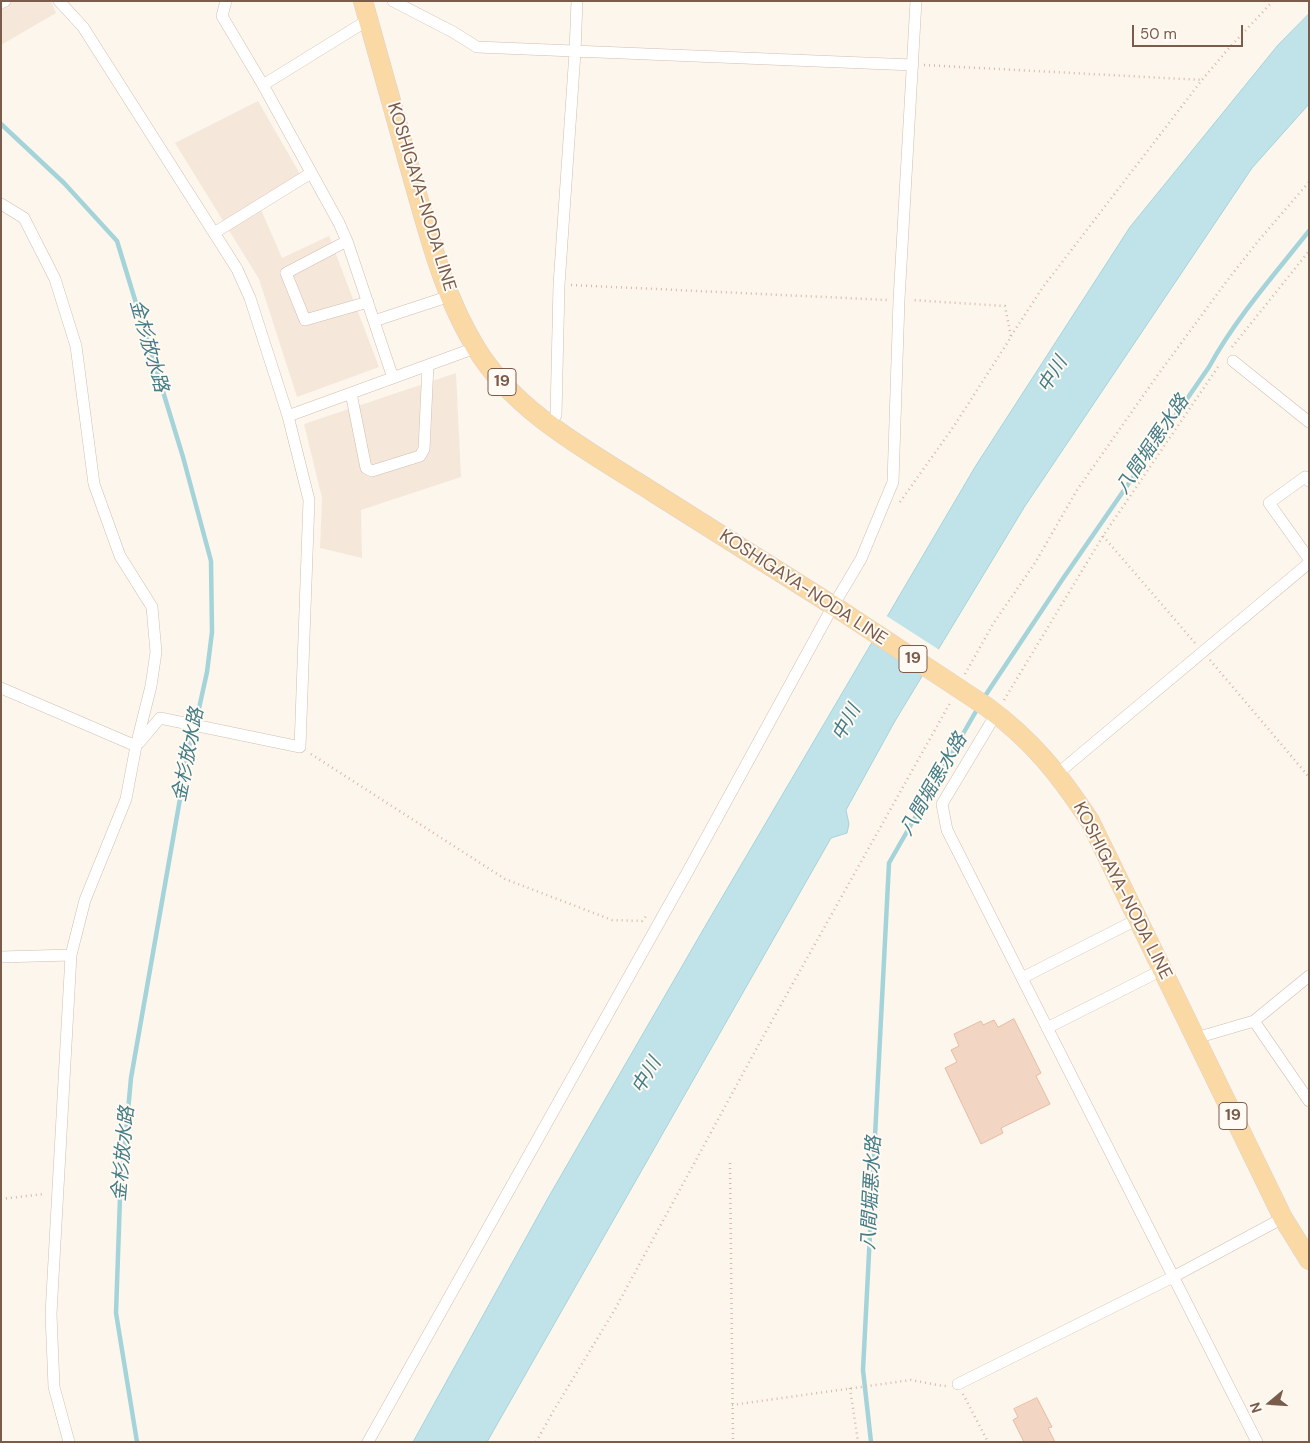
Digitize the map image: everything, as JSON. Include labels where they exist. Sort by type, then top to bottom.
[{"type":"main road","name":"KOSHIGAYA-NODA LINE","points":[[363,1],[432,244],[450,296],[475,348],[492,371],[526,406],[550,425],[836,608],[991,710],[1016,730],[1038,752],[1057,774],[1090,821],[1283,1218],[1309,1260]]},
{"type":"street","points":[[1,3],[5,1]]},
{"type":"street","points":[[59,1],[83,27],[237,269],[250,298],[288,416],[309,500],[300,747],[160,718],[136,746]]},
{"type":"street","points":[[226,1],[222,16],[263,85],[347,241],[393,378]]},
{"type":"street","points":[[393,1],[453,32],[477,47],[913,65]]},
{"type":"street","points":[[550,425],[556,415],[559,285],[577,1]]},
{"type":"street","points":[[368,1442],[836,608],[861,559],[893,482],[900,300],[916,1]]},
{"type":"street","points":[[263,85],[368,20]]},
{"type":"street","points":[[214,234],[311,173]]},
{"type":"street","points":[[1,204],[24,218],[55,279],[76,346],[94,484],[120,556],[152,607],[156,652],[152,686],[136,746],[126,798],[84,900],[71,955],[51,1314],[54,1387],[69,1442]]},
{"type":"street","points":[[347,241],[286,273],[305,320],[368,302]]},
{"type":"street","points":[[374,321],[450,296]]},
{"type":"street","points":[[288,416],[475,348]]},
{"type":"street","points":[[1233,361],[1309,422]]},
{"type":"street","points":[[351,393],[366,468],[372,471],[420,456],[424,449],[428,365]]},
{"type":"street","points":[[1057,774],[1309,561],[1269,503],[1305,477],[1309,481]]},
{"type":"street","points":[[1,688],[136,746]]},
{"type":"street","points":[[991,710],[942,804],[947,830],[1257,1442]]},
{"type":"street","points":[[1022,978],[1138,919]]},
{"type":"street","points":[[1,957],[71,955]]},
{"type":"street","points":[[1047,1028],[1162,970]]},
{"type":"street","points":[[1196,1038],[1254,1021],[1309,976]]},
{"type":"street","points":[[1254,1021],[1309,1101]]},
{"type":"street","points":[[958,1384],[1173,1276],[1283,1218]]},
{"type":"path","points":[[900,502],[954,426],[1042,287],[1202,80],[1273,1]]},
{"type":"path","points":[[913,65],[1202,80]]},
{"type":"path","points":[[962,681],[993,624],[1035,563],[1077,490],[1226,282],[1258,240],[1309,182]]},
{"type":"path","points":[[1232,348],[1309,250]]},
{"type":"path","points":[[559,285],[1005,306],[1011,337]]},
{"type":"path","points":[[991,710],[1103,536],[1220,364]]},
{"type":"path","points":[[536,1442],[614,1310],[759,1044],[953,698]]},
{"type":"path","points":[[300,747],[504,880],[612,920],[642,921],[652,908]]},
{"type":"path","points":[[730,1163],[733,1442]]},
{"type":"path","points":[[1,1199],[58,1192]]},
{"type":"path","points":[[732,1405],[911,1380],[943,1386],[958,1384],[988,1442]]},
{"type":"path","points":[[850,1388],[858,1442]]},
{"type":"shaded area","points":[[1,1],[51,1],[56,13],[1,45]]},
{"type":"shaded area","points":[[258,101],[304,181],[259,205],[282,258],[329,236],[379,367],[297,397],[259,279],[175,143]]},
{"type":"shaded area","points":[[456,373],[461,477],[361,510],[362,558],[320,548],[322,498],[304,424]]},
{"type":"water","name":"中川","points":[[1309,14],[1309,104],[1252,168],[1025,506],[895,721],[846,810],[849,824],[847,833],[831,838],[487,1442],[413,1442],[548,1198],[975,467],[1130,227],[1278,45]]},
{"type":"pier","points":[[885,615],[941,651],[926,676],[870,641]]},
{"type":"building","points":[[1014,1019],[1041,1073],[1036,1076],[1050,1104],[1001,1128],[1003,1133],[981,1144],[945,1068],[957,1062],[951,1050],[959,1046],[954,1034],[981,1021],[983,1025],[994,1020],[998,1027]]},
{"type":"building","points":[[1037,1398],[1052,1427],[1048,1428],[1055,1442],[1024,1442],[1013,1420],[1018,1417],[1014,1409]]},
{"type":"waterway","name":"金杉放水路","points":[[1,124],[64,183],[117,241],[183,457],[211,561],[212,632],[207,672],[190,742],[131,1078],[120,1198],[116,1313],[137,1442]]},
{"type":"waterway","name":"八間堀悪水路","points":[[983,699],[1062,580],[1209,367],[1231,331],[1309,231]]},
{"type":"waterway","name":"八間堀悪水路","points":[[871,1442],[863,1370],[889,863],[979,706]]}]
